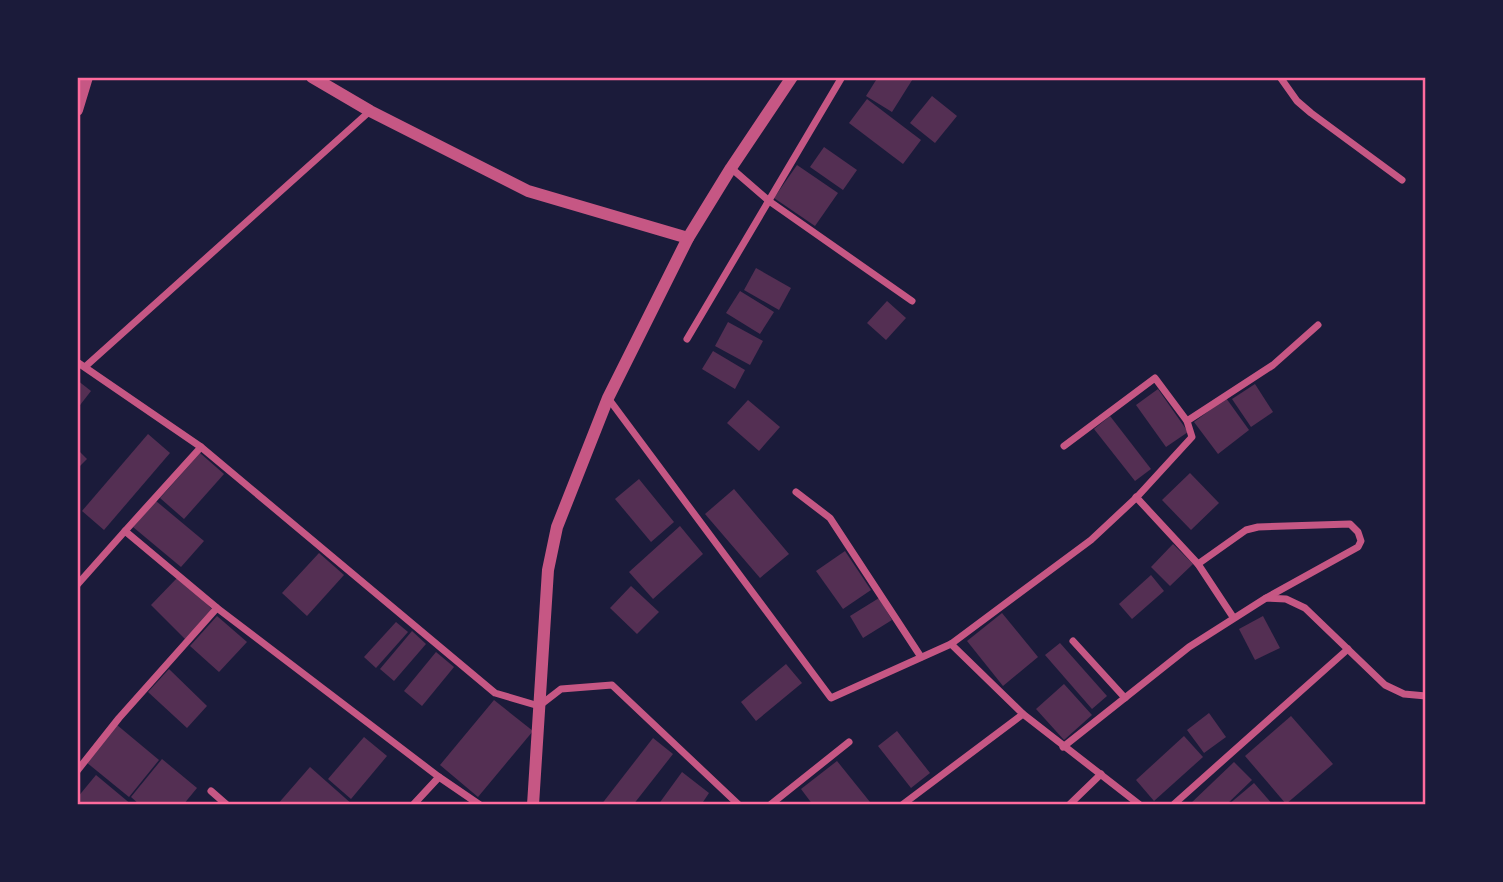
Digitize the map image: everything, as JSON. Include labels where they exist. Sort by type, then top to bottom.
[{"type":"street","points":[[77,110],[87,77]]},
{"type":"street","points":[[312,77],[370,111],[528,191],[688,238]]},
{"type":"street","points":[[533,805],[548,570],[557,527],[608,398],[688,238],[792,77]]},
{"type":"street","points":[[687,339],[842,77]]},
{"type":"street","points":[[1280,77],[1297,101],[1311,113],[1402,180]]},
{"type":"street","points":[[86,366],[370,111]]},
{"type":"street","points":[[731,168],[769,201],[912,301]]},
{"type":"street","points":[[1187,421],[1273,365],[1318,325]]},
{"type":"street","points":[[77,362],[201,447],[495,693],[539,706]]},
{"type":"street","points":[[608,398],[831,698],[951,644],[1091,540],[1136,498],[1192,437],[1187,421],[1155,378],[1064,446]]},
{"type":"street","points":[[77,585],[201,447]]},
{"type":"street","points":[[796,492],[830,517],[921,657]]},
{"type":"street","points":[[1136,498],[1198,564],[1233,617]]},
{"type":"street","points":[[1063,747],[1189,647],[1233,617],[1358,547],[1361,541],[1355,526],[1350,524],[1258,527],[1246,530],[1198,564]]},
{"type":"street","points":[[125,531],[217,608],[439,778],[480,805]]},
{"type":"street","points":[[1266,598],[1286,599],[1305,608],[1385,685],[1404,694],[1426,696]]},
{"type":"street","points":[[77,771],[119,718],[217,608]]},
{"type":"street","points":[[1073,641],[1125,698]]},
{"type":"street","points":[[951,644],[1023,714],[1140,805]]},
{"type":"street","points":[[1172,805],[1348,649]]},
{"type":"street","points":[[539,706],[561,689],[612,685],[739,805]]},
{"type":"street","points":[[902,805],[1023,714]]},
{"type":"street","points":[[769,805],[849,742]]},
{"type":"street","points":[[1069,805],[1101,774]]},
{"type":"street","points":[[413,805],[439,778]]},
{"type":"street","points":[[211,791],[227,805]]},
{"type":"building","points":[[878,77],[914,77],[892,112],[866,96]]},
{"type":"building","points":[[932,96],[957,116],[935,143],[910,123]]},
{"type":"building","points":[[867,99],[921,140],[903,164],[849,123]]},
{"type":"building","points":[[824,147],[857,170],[843,190],[810,167]]},
{"type":"building","points":[[797,165],[838,193],[815,226],[774,198]]},
{"type":"building","points":[[756,268],[791,288],[779,310],[744,290]]},
{"type":"building","points":[[740,291],[774,312],[760,334],[726,313]]},
{"type":"building","points":[[887,301],[906,318],[886,340],[867,323]]},
{"type":"building","points":[[728,322],[763,341],[750,365],[715,346]]},
{"type":"building","points":[[713,351],[745,370],[735,389],[702,369]]},
{"type":"building","points":[[77,380],[91,391],[77,409]]},
{"type":"building","points":[[1255,384],[1273,412],[1251,427],[1232,399]]},
{"type":"building","points":[[1158,389],[1188,432],[1166,447],[1136,405]]},
{"type":"building","points":[[1226,398],[1249,430],[1218,454],[1194,422]]},
{"type":"building","points":[[748,400],[780,427],[759,451],[727,423]]},
{"type":"building","points":[[1110,416],[1151,469],[1135,481],[1094,429]]},
{"type":"building","points":[[148,434],[170,453],[104,530],[82,511]]},
{"type":"building","points":[[77,449],[87,459],[77,469]]},
{"type":"building","points":[[200,453],[224,474],[184,519],[160,498]]},
{"type":"building","points":[[1190,473],[1219,503],[1191,530],[1162,500]]},
{"type":"building","points":[[639,479],[674,522],[651,542],[615,499]]},
{"type":"building","points":[[734,489],[789,554],[760,578],[705,514]]},
{"type":"building","points":[[156,501],[204,541],[181,567],[133,527]]},
{"type":"building","points":[[680,526],[703,554],[653,599],[629,572]]},
{"type":"building","points":[[1173,544],[1193,564],[1170,586],[1151,567]]},
{"type":"building","points":[[845,551],[871,590],[843,609],[816,571]]},
{"type":"building","points":[[319,553],[344,575],[307,616],[282,593]]},
{"type":"building","points":[[1151,575],[1164,591],[1132,619],[1119,604]]},
{"type":"building","points":[[178,577],[213,610],[185,639],[151,605]]},
{"type":"building","points":[[631,586],[659,612],[637,634],[610,608]]},
{"type":"building","points":[[879,598],[892,620],[863,638],[850,616]]},
{"type":"building","points":[[1002,613],[1038,657],[1003,686],[967,641]]},
{"type":"building","points":[[217,616],[247,642],[219,672],[190,646]]},
{"type":"building","points":[[1263,616],[1280,648],[1255,660],[1239,629]]},
{"type":"building","points":[[396,622],[408,632],[376,668],[364,657]]},
{"type":"building","points":[[412,631],[426,644],[394,681],[380,669]]},
{"type":"building","points":[[1060,643],[1107,696],[1092,709],[1045,655]]},
{"type":"building","points":[[436,652],[454,667],[422,706],[404,691]]},
{"type":"building","points":[[786,664],[802,683],[756,721],[741,702]]},
{"type":"building","points":[[169,669],[207,706],[187,728],[148,692]]},
{"type":"building","points":[[1064,684],[1092,715],[1064,740],[1036,709]]},
{"type":"building","points":[[494,700],[533,731],[478,797],[440,765]]},
{"type":"building","points":[[1209,713],[1226,737],[1204,753],[1187,730]]},
{"type":"building","points":[[1291,716],[1333,764],[1286,804],[1245,756]]},
{"type":"building","points":[[117,725],[159,760],[129,797],[86,762]]},
{"type":"building","points":[[897,731],[930,773],[911,788],[878,746]]},
{"type":"building","points":[[1184,736],[1203,757],[1154,801],[1136,780]]},
{"type":"building","points":[[364,737],[387,756],[351,799],[328,779]]},
{"type":"building","points":[[653,738],[673,754],[633,805],[601,805]]},
{"type":"building","points":[[162,759],[197,788],[183,805],[140,805],[131,797]]},
{"type":"building","points":[[837,761],[870,802],[866,805],[813,805],[801,789]]},
{"type":"building","points":[[1234,762],[1252,780],[1226,805],[1189,805]]},
{"type":"building","points":[[310,767],[353,805],[277,805]]},
{"type":"building","points":[[682,772],[709,793],[701,805],[658,805]]},
{"type":"building","points":[[96,775],[132,805],[77,805],[77,798]]},
{"type":"building","points":[[1254,783],[1273,805],[1228,805]]}]
